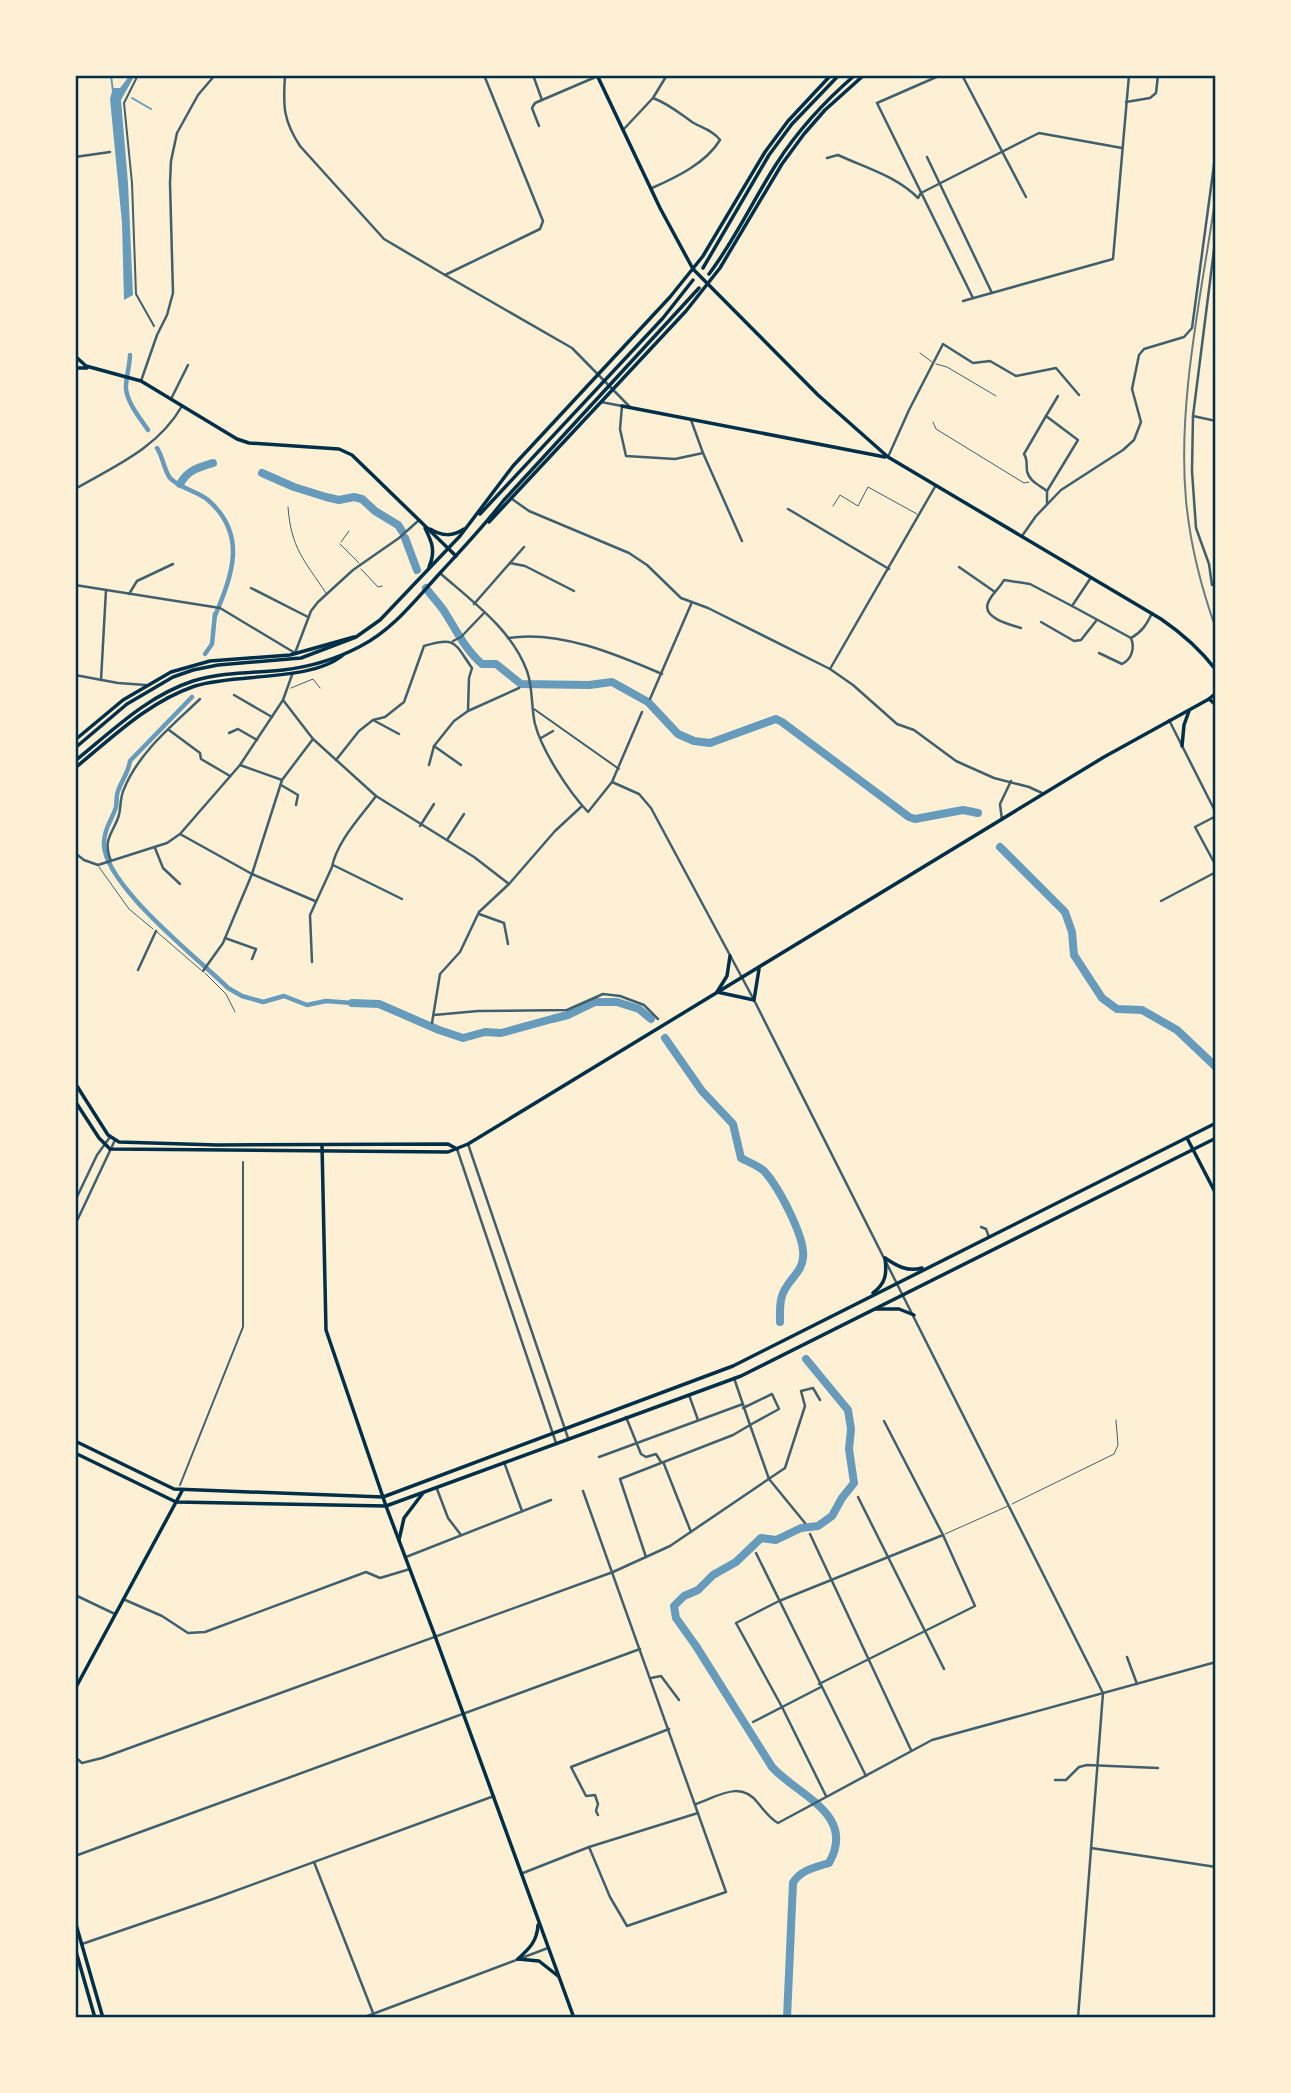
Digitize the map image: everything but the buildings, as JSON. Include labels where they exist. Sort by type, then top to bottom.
[{"type":"main road","points":[[598,75],[693,269],[818,395],[888,457],[1152,612],[1204,654],[1216,670]]},
{"type":"main road","points":[[75,748],[119,710],[152,688],[193,670],[218,665],[301,658],[356,637],[380,620],[469,526],[513,466],[670,297],[697,263],[765,152],[788,121],[831,75]]},
{"type":"main road","points":[[703,268],[769,155],[799,116],[839,75]]},
{"type":"main road","points":[[709,274],[778,161],[800,131],[855,75]]},
{"type":"main road","points":[[479,533],[504,500],[686,311],[727,258],[782,164],[804,134],[825,110],[863,75]]},
{"type":"main road","points":[[473,521],[663,318],[693,280]]},
{"type":"main road","points":[[75,761],[133,713],[157,698],[196,680],[301,667],[327,660],[371,640],[390,626],[601,402],[611,387],[699,288]]},
{"type":"main road","points":[[75,356],[86,366],[139,381],[237,439],[249,443],[339,449],[352,455],[456,556]]},
{"type":"main road","points":[[75,368],[93,368]]},
{"type":"main road","points":[[622,406],[888,457]]},
{"type":"main road","points":[[425,526],[444,535],[459,533],[469,526]]},
{"type":"main road","points":[[425,526],[434,552],[426,573]]},
{"type":"main road","points":[[75,740],[146,685],[181,668],[210,661],[295,653],[356,637]]},
{"type":"main road","points":[[326,650],[327,660]]},
{"type":"main road","points":[[75,768],[136,717],[180,692],[219,681],[292,673],[339,659],[347,652]]},
{"type":"main road","points":[[210,661],[218,665]]},
{"type":"main road","points":[[152,688],[157,698]]},
{"type":"main road","points":[[75,1101],[103,1144],[110,1149],[449,1152],[468,1144],[1044,794],[1216,693]]},
{"type":"main road","points":[[1209,699],[1216,705]]},
{"type":"main road","points":[[1182,746],[1184,725],[1190,709]]},
{"type":"main road","points":[[107,713],[119,710]]},
{"type":"main road","points":[[717,992],[727,976],[730,956]]},
{"type":"main road","points":[[717,992],[754,1000],[760,967]]},
{"type":"main road","points":[[75,1083],[112,1139],[217,1145],[449,1144],[457,1149]]},
{"type":"main road","points":[[75,1441],[182,1491],[383,1497],[733,1366],[1216,1124]]},
{"type":"main road","points":[[1187,1138],[1216,1194]]},
{"type":"main road","points":[[75,1453],[176,1502],[386,1506],[734,1378],[1216,1138]]},
{"type":"main road","points":[[323,1145],[326,1330],[386,1506],[575,2018]]},
{"type":"main road","points":[[885,1258],[912,1271],[933,1265]]},
{"type":"main road","points":[[867,1298],[884,1283],[887,1272],[885,1258]]},
{"type":"main road","points":[[874,1309],[899,1309],[914,1315]]},
{"type":"main road","points":[[75,1689],[182,1491]]},
{"type":"main road","points":[[400,1540],[406,1515],[425,1491]]},
{"type":"main road","points":[[518,1959],[534,1944],[538,1919]]},
{"type":"main road","points":[[75,1921],[103,2018]]},
{"type":"main road","points":[[75,1948],[95,2018]]},
{"type":"main road","points":[[518,1959],[539,1961],[559,1978]]},
{"type":"street","points":[[138,75],[124,103],[132,183],[136,294],[154,326]]},
{"type":"street","points":[[139,381],[167,315],[173,293],[170,183],[171,161],[177,134],[198,95],[215,75]]},
{"type":"street","points":[[285,75],[285,116],[290,130],[300,146],[384,239],[572,348],[631,408]]},
{"type":"street","points":[[445,275],[540,229],[543,221],[484,75]]},
{"type":"street","points":[[533,75],[542,100]]},
{"type":"street","points":[[539,126],[531,107],[598,75]]},
{"type":"street","points":[[623,130],[653,98],[667,75]]},
{"type":"street","points":[[941,75],[877,103],[973,298]]},
{"type":"street","points":[[962,75],[1026,197]]},
{"type":"street","points":[[963,301],[1113,259],[1129,75]]},
{"type":"street","points":[[1126,102],[1150,98],[1156,93],[1158,75]]},
{"type":"street","points":[[652,188],[673,179],[701,161],[720,140],[672,106],[653,98]]},
{"type":"street","points":[[827,158],[838,155],[904,184],[919,198],[922,193],[1039,133],[1122,148]]},
{"type":"street","points":[[1022,536],[1047,503],[1061,490],[1134,440],[1141,426],[1132,389],[1139,355],[1144,349],[1180,340],[1192,328],[1216,149]]},
{"type":"street","points":[[75,157],[110,152]]},
{"type":"street","points":[[926,157],[992,293]]},
{"type":"street","points":[[1213,585],[1209,564],[1195,528],[1192,471],[1193,416],[1216,234]]},
{"type":"street","points":[[1209,276],[1216,277]]},
{"type":"street","points":[[888,457],[943,344],[973,363],[990,361],[1016,376],[1056,368],[1079,395]]},
{"type":"street","points":[[171,399],[188,365]]},
{"type":"street","points":[[1047,491],[1031,480],[1024,454],[1058,396]]},
{"type":"street","points":[[601,402],[622,406],[620,429],[626,456],[675,459],[703,453]]},
{"type":"street","points":[[75,489],[144,450],[182,406]]},
{"type":"street","points":[[1046,416],[1077,440],[1047,491],[1047,503]]},
{"type":"street","points":[[1193,416],[1216,421]]},
{"type":"street","points":[[691,420],[742,541]]},
{"type":"street","points":[[830,669],[936,485]]},
{"type":"street","points":[[512,499],[529,511],[629,552],[648,565],[681,598],[830,669],[853,685],[897,724],[914,730],[956,761],[994,778],[1030,787],[1044,794]]},
{"type":"street","points":[[788,509],[888,569]]},
{"type":"street","points":[[75,585],[218,608],[295,653],[308,617],[318,601],[418,520]]},
{"type":"street","points":[[474,604],[523,547]]},
{"type":"street","points":[[510,563],[525,566],[574,591]]},
{"type":"street","points":[[130,594],[137,581],[173,564]]},
{"type":"street","points":[[959,566],[995,592]]},
{"type":"street","points":[[440,573],[508,638],[527,671],[536,726],[541,738],[555,765],[588,812],[612,782],[642,712]]},
{"type":"street","points":[[1072,606],[1091,577]]},
{"type":"street","points":[[1021,628],[989,614],[987,609],[1003,580],[1020,581],[1042,589],[1131,638]]},
{"type":"street","points":[[251,588],[308,617]]},
{"type":"street","points":[[101,680],[106,590]]},
{"type":"street","points":[[650,699],[692,602]]},
{"type":"street","points":[[1131,638],[1147,625],[1152,612]]},
{"type":"street","points":[[452,642],[460,638],[484,613]]},
{"type":"street","points":[[1041,622],[1074,641],[1081,640],[1096,621]]},
{"type":"street","points":[[508,638],[528,635],[580,643],[662,674]]},
{"type":"street","points":[[1099,653],[1122,664],[1127,662],[1133,650],[1131,638]]},
{"type":"street","points":[[336,760],[359,731],[373,720],[385,717],[404,702],[424,646],[446,639],[452,642],[472,668],[468,711]]},
{"type":"street","points":[[75,853],[98,865],[167,843],[180,834],[240,765],[283,700],[292,673]]},
{"type":"street","points":[[75,676],[146,685]]},
{"type":"street","points":[[429,765],[434,746],[454,721],[468,711],[519,688]]},
{"type":"street","points":[[234,695],[272,717]]},
{"type":"street","points":[[111,861],[106,846],[119,816],[122,792],[144,753],[200,699]]},
{"type":"street","points":[[283,700],[313,739],[376,796],[420,826],[447,840],[509,884]]},
{"type":"street","points":[[533,709],[619,769]]},
{"type":"street","points":[[373,720],[399,734]]},
{"type":"street","points":[[1169,720],[1216,815],[1195,827],[1216,866]]},
{"type":"street","points":[[229,733],[239,729],[257,740]]},
{"type":"street","points":[[169,730],[200,752],[201,759],[230,776]]},
{"type":"street","points":[[541,738],[553,731]]},
{"type":"street","points":[[203,971],[225,938],[252,874],[282,782],[313,739]]},
{"type":"street","points":[[434,746],[461,765]]},
{"type":"street","points":[[240,765],[282,782],[298,795],[296,806]]},
{"type":"street","points":[[1002,820],[1000,804],[1011,781]]},
{"type":"street","points":[[612,782],[639,794],[651,808],[754,1000],[1104,1693],[1078,2018]]},
{"type":"street","points":[[312,962],[310,915],[347,835],[376,796]]},
{"type":"street","points":[[420,826],[434,804]]},
{"type":"street","points":[[432,1023],[439,974],[460,952],[479,914],[555,831],[582,806]]},
{"type":"street","points":[[447,840],[464,814]]},
{"type":"street","points":[[180,834],[252,874],[316,901]]},
{"type":"street","points":[[157,846],[155,847],[163,868],[180,884]]},
{"type":"street","points":[[333,865],[402,899]]},
{"type":"street","points":[[1161,901],[1216,872]]},
{"type":"street","points":[[479,914],[504,923],[508,944]]},
{"type":"street","points":[[138,970],[156,931]]},
{"type":"street","points":[[225,938],[256,949],[252,959]]},
{"type":"street","points":[[434,1015],[478,1011],[567,1010],[603,994],[620,996],[644,1005],[658,1019]]},
{"type":"street","points":[[75,1201],[103,1144],[112,1139]]},
{"type":"street","points":[[75,1225],[110,1149],[112,1139]]},
{"type":"street","points":[[468,1144],[568,1438]]},
{"type":"street","points":[[457,1149],[556,1443]]},
{"type":"street","points":[[180,1485],[243,1327],[243,1161]]},
{"type":"street","points":[[981,1227],[986,1228],[989,1237]]},
{"type":"street","points":[[734,1378],[769,1479],[805,1523]]},
{"type":"street","points":[[75,1757],[82,1762],[102,1758],[613,1572],[670,1546],[785,1468],[805,1406],[802,1391],[813,1388],[820,1400]]},
{"type":"street","points":[[599,1457],[772,1394],[779,1409],[733,1435],[621,1479],[646,1557]]},
{"type":"street","points":[[689,1395],[698,1420]]},
{"type":"street","points":[[626,1418],[634,1443],[643,1456],[656,1454],[663,1463],[691,1532]]},
{"type":"street","points":[[753,1722],[975,1606],[943,1535],[884,1421]]},
{"type":"street","points":[[504,1462],[522,1511]]},
{"type":"street","points":[[436,1487],[448,1518],[461,1535]]},
{"type":"street","points":[[583,1491],[726,1892],[627,1926],[610,1897],[589,1847]]},
{"type":"street","points":[[858,1497],[944,1669]]},
{"type":"street","points":[[406,1557],[551,1500]]},
{"type":"street","points":[[810,1534],[830,1582],[912,1751]]},
{"type":"street","points":[[826,1797],[782,1707],[736,1623],[779,1601],[943,1535]]},
{"type":"street","points":[[756,1553],[866,1776]]},
{"type":"street","points":[[124,1599],[162,1616],[188,1633],[205,1632],[366,1572],[380,1577],[410,1569]]},
{"type":"street","points":[[75,1595],[115,1614]]},
{"type":"street","points":[[75,1856],[640,1648]]},
{"type":"street","points":[[1127,1657],[1137,1684]]},
{"type":"street","points":[[695,1804],[743,1790],[751,1794],[772,1820],[778,1823],[932,1740],[1216,1662]]},
{"type":"street","points":[[651,1678],[661,1676],[679,1700]]},
{"type":"street","points":[[598,1815],[595,1795],[586,1796],[571,1768],[669,1729]]},
{"type":"street","points":[[1055,1780],[1066,1780],[1082,1765],[1158,1768]]},
{"type":"street","points":[[82,1944],[494,1796]]},
{"type":"street","points":[[522,1873],[589,1847],[698,1813]]},
{"type":"street","points":[[1091,1848],[1216,1867]]},
{"type":"street","points":[[314,1862],[374,2016]]},
{"type":"street","points":[[362,2018],[374,2016],[548,1948]]},
{"type":"lane","points":[[920,353],[933,363],[947,367],[996,396]]},
{"type":"lane","points":[[933,422],[936,429],[1024,483],[1031,480]]},
{"type":"lane","points":[[833,506],[840,495],[858,506],[868,487],[919,515]]},
{"type":"lane","points":[[288,507],[292,536],[300,556],[327,594]]},
{"type":"lane","points":[[335,550],[349,531]]},
{"type":"lane","points":[[340,544],[378,587],[382,586]]},
{"type":"lane","points":[[288,689],[313,679],[320,688]]},
{"type":"lane","points":[[98,865],[129,909],[203,971],[226,994],[235,1012]]},
{"type":"lane","points":[[943,1535],[1114,1454],[1118,1445],[1116,1420]]},
{"type":"water","points":[[130,75],[135,75],[121,100],[133,295],[124,300],[122,223],[110,99],[113,88],[120,88]]},
{"type":"waterway","points":[[111,75],[113,92]]},
{"type":"waterway","points":[[132,98],[151,109]]},
{"type":"waterway","points":[[130,355],[127,395],[148,430]]},
{"type":"waterway","points":[[157,448],[170,478],[208,500],[228,527],[232,541],[231,571],[215,616]]},
{"type":"waterway","points":[[180,484],[190,472],[213,463]]},
{"type":"waterway","points":[[262,473],[326,497],[339,500],[354,497],[362,499],[375,511],[398,525],[402,531]]},
{"type":"waterway","points":[[405,538],[417,570]]},
{"type":"waterway","points":[[426,588],[476,659],[482,664],[496,664],[521,684],[589,685],[612,682],[648,702],[678,734],[694,741],[710,743],[776,719],[909,817],[915,819],[963,810],[978,813]]},
{"type":"waterway","points":[[205,654],[212,644],[215,614]]},
{"type":"waterway","points":[[192,697],[130,761],[106,831],[104,842],[107,859],[134,899],[228,988],[242,996],[263,1002],[284,996],[307,1005],[326,1001],[352,1003]]},
{"type":"waterway","points":[[1000,847],[1065,912],[1072,932],[1074,955],[1102,998],[1117,1009],[1142,1010],[1177,1030],[1216,1067]]},
{"type":"waterway","points":[[352,1003],[379,1004],[463,1038],[485,1032],[501,1033],[568,1015],[595,1002],[617,1002],[639,1009],[651,1019]]},
{"type":"waterway","points":[[665,1038],[702,1091],[733,1124],[741,1158],[764,1171],[770,1178],[796,1226],[803,1258],[783,1294],[780,1322]]},
{"type":"waterway","points":[[787,2018],[793,1883],[804,1872],[829,1863],[836,1846],[835,1831],[830,1818],[820,1807],[772,1767],[676,1618],[674,1606],[684,1596],[698,1590],[713,1575],[736,1562],[761,1538],[776,1540],[801,1528],[818,1526],[832,1516],[854,1483],[849,1449],[851,1429],[848,1410],[806,1359]]},
{"type":"railway","points":[[1216,194],[1192,347],[1184,463],[1193,549],[1216,629]]}]
